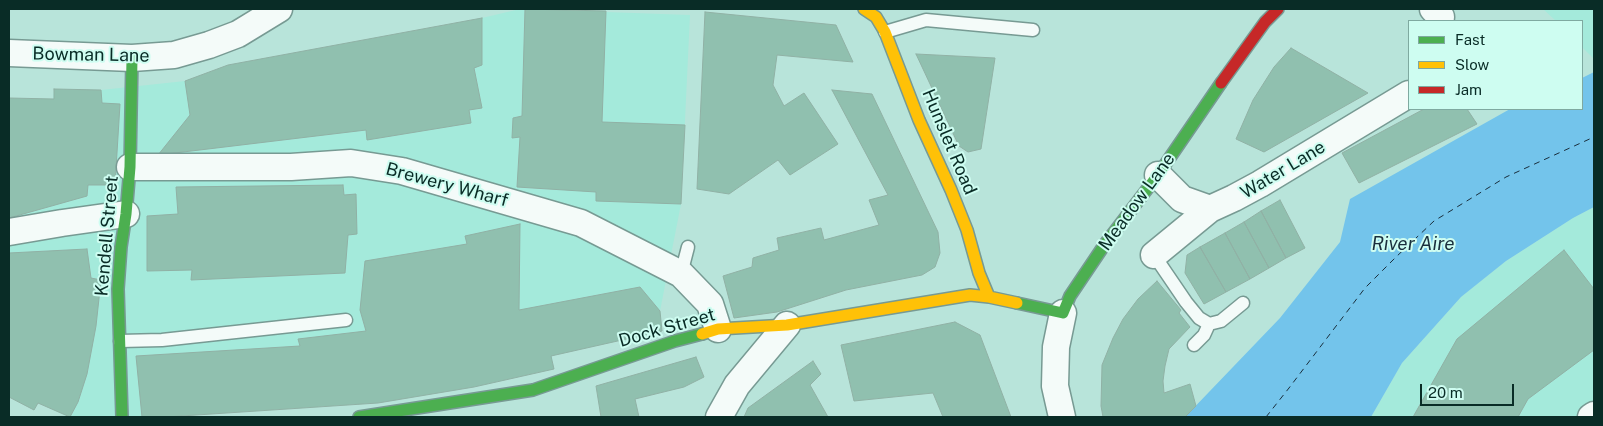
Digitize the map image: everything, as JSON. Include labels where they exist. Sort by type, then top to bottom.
[{"type":"street","name":"Bowman Lane","points":[[9,53],[132,58],[174,55],[238,34],[279,9]]},
{"type":"street","name":"Hunslet Road","points":[[864,9],[876,17],[885,32],[919,120],[967,230],[979,273],[989,297]]},
{"type":"street","name":"Meadow Lane","points":[[1062,417],[1055,386],[1056,347],[1070,296],[1090,265],[1158,175],[1246,48],[1265,22],[1278,9]]},
{"type":"street","name":"Kendell Street","points":[[122,417],[118,289],[130,167],[132,58]]},
{"type":"street","name":"Water Lane","points":[[1154,255],[1210,209],[1260,184],[1408,95]]},
{"type":"street","name":"Brewery Wharf","points":[[130,167],[264,167],[351,163],[402,170],[580,223],[680,274],[710,304],[718,329]]},
{"type":"street","points":[[1158,175],[1182,198],[1210,209]]},
{"type":"street","points":[[9,232],[126,214]]},
{"type":"street","name":"Dock Street","points":[[359,417],[533,390],[675,341],[718,329],[787,325],[970,295],[989,297],[1064,313]]},
{"type":"street","points":[[719,417],[737,385],[787,325]]},
{"type":"lane","points":[[885,32],[926,20],[1033,30]]},
{"type":"lane","points":[[680,274],[688,247]]},
{"type":"lane","points":[[1154,255],[1186,302],[1199,318],[1209,324],[1221,321],[1243,304]]},
{"type":"lane","points":[[120,341],[162,340],[346,320]]},
{"type":"lane","points":[[1194,345],[1204,335],[1209,324]]},
{"type":"shaded area","points":[[520,9],[690,15],[681,204],[660,311],[662,331],[552,356],[554,369],[474,387],[378,403],[166,417],[68,417],[38,403],[34,410],[9,397],[9,98],[53,99],[54,89],[101,90],[185,81],[228,65],[482,18]]},
{"type":"shaded area","points":[[1543,9],[1594,9],[1594,59],[1583,48],[1583,20],[1555,20]]},
{"type":"shaded area","points":[[1594,207],[1594,417],[1371,417],[1402,363],[1461,297],[1506,261],[1573,218]]},
{"type":"water","name":"River Aire","points":[[1594,72],[1594,207],[1573,218],[1506,261],[1461,297],[1402,363],[1371,417],[1185,417],[1280,318],[1340,242],[1350,199],[1508,110],[1583,110],[1583,78]]},
{"type":"building","points":[[525,9],[606,11],[602,122],[685,125],[681,204],[596,201],[596,192],[517,187],[520,137],[512,138],[513,118],[522,116]]},
{"type":"building","points":[[705,12],[836,25],[853,62],[777,55],[773,85],[784,106],[804,93],[838,144],[790,175],[778,160],[729,194],[697,189]]},
{"type":"building","points":[[482,18],[482,65],[474,68],[482,108],[469,110],[471,123],[367,140],[366,130],[158,155],[190,115],[185,81],[228,65]]},
{"type":"building","points":[[1291,48],[1368,93],[1264,152],[1236,139],[1253,100],[1274,67]]},
{"type":"building","points":[[916,54],[995,58],[981,149],[968,152],[959,146]]},
{"type":"building","points":[[54,89],[101,90],[102,103],[120,104],[115,185],[88,185],[87,196],[9,218],[9,98],[54,99]]},
{"type":"building","points":[[832,90],[872,94],[938,232],[940,253],[935,267],[922,275],[846,290],[777,312],[734,318],[723,276],[752,267],[753,258],[779,250],[777,238],[821,228],[824,240],[879,225],[869,200],[888,195]]},
{"type":"building","points":[[1422,110],[1468,110],[1477,124],[1359,183],[1342,153]]},
{"type":"building","points":[[343,185],[344,195],[356,194],[357,234],[348,235],[345,273],[191,280],[192,270],[147,271],[147,216],[178,214],[176,187]]},
{"type":"building","points":[[1280,200],[1305,248],[1286,258],[1261,211]]},
{"type":"building","points":[[1261,211],[1286,258],[1269,268],[1244,222]]},
{"type":"building","points":[[1244,222],[1269,268],[1250,279],[1225,233]]},
{"type":"building","points":[[520,224],[519,310],[640,287],[660,311],[662,331],[551,356],[554,369],[474,387],[378,403],[142,417],[136,356],[300,346],[298,339],[366,331],[360,310],[365,261],[467,244],[465,236]]},
{"type":"building","points":[[1225,233],[1250,279],[1226,292],[1200,247]]},
{"type":"building","points":[[1200,247],[1226,292],[1204,304],[1185,273],[1187,255]]},
{"type":"building","points":[[87,249],[91,278],[101,280],[96,326],[87,374],[78,402],[70,417],[38,403],[34,410],[9,397],[9,253]]},
{"type":"building","points":[[1564,250],[1594,289],[1594,350],[1528,399],[1518,417],[1413,417],[1457,339]]},
{"type":"building","points":[[1157,281],[1181,310],[1179,313],[1190,327],[1169,349],[1163,381],[1164,393],[1190,384],[1196,406],[1185,417],[1103,417],[1101,406],[1102,365],[1123,319],[1138,299]]},
{"type":"building","points":[[955,322],[980,335],[1011,417],[943,417],[933,393],[854,401],[841,345]]},
{"type":"building","points":[[696,357],[704,377],[684,387],[635,399],[639,417],[601,417],[596,386]]},
{"type":"building","points":[[813,361],[821,374],[810,385],[828,417],[744,417],[748,408]]},
{"type":"ferry route","points":[[1266,417],[1365,288],[1434,221],[1506,177],[1594,137]]},
{"type":"traffic: fast","points":[[122,417],[118,289],[130,167],[132,58]]},
{"type":"traffic: fast","points":[[1017,303],[1063,313],[1070,296],[1105,244],[1158,175],[1221,83]]},
{"type":"traffic: fast","points":[[359,417],[533,390],[675,341],[702,334]]},
{"type":"traffic: slow","points":[[864,9],[876,17],[885,32],[919,120],[967,230],[979,273],[989,297]]},
{"type":"traffic: slow","points":[[702,334],[718,329],[787,325],[970,295],[1017,303]]},
{"type":"traffic: jam","points":[[1221,83],[1265,22],[1278,9]]}]
